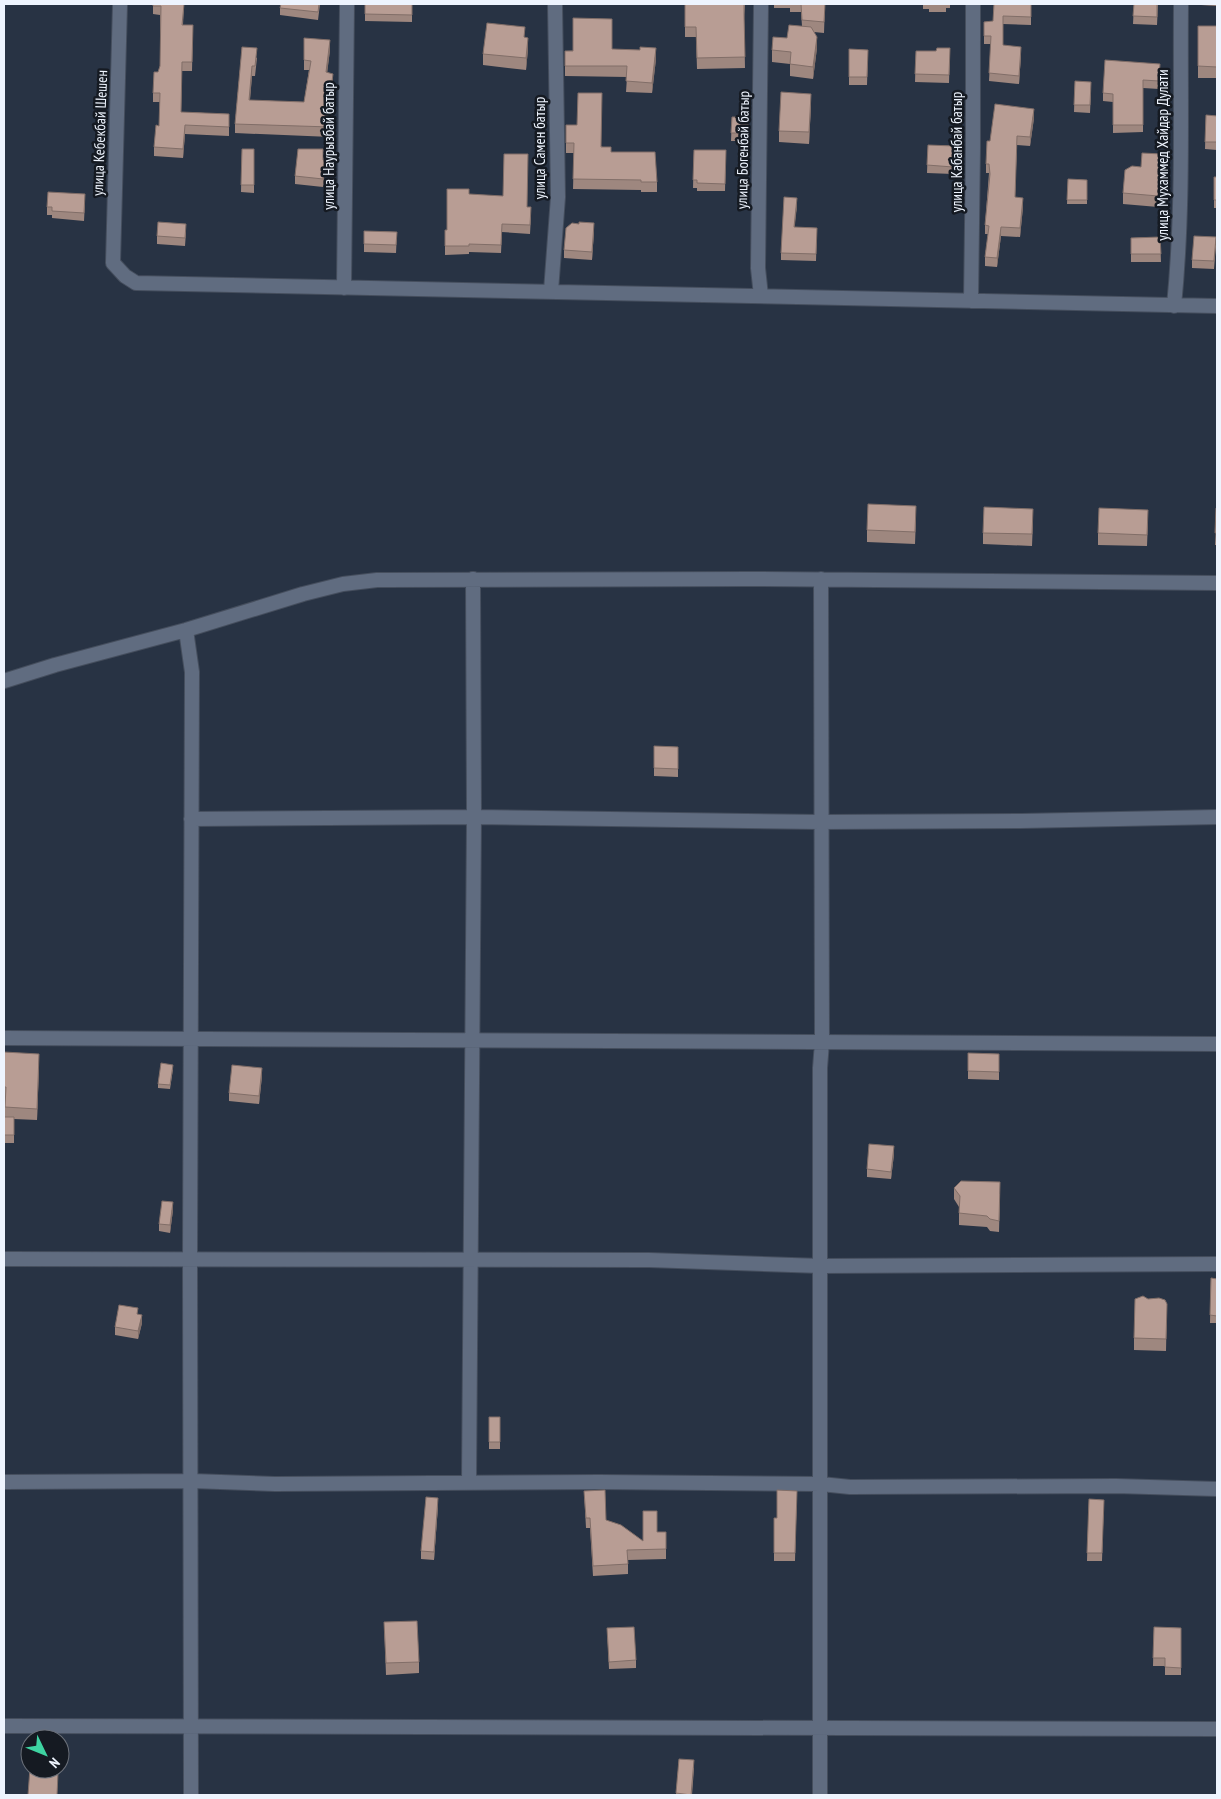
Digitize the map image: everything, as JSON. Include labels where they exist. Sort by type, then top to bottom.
[{"type":"street","name":"улица Кебекбай Шешен","points":[[120,4],[113,262],[125,276],[136,283],[344,288]]},
{"type":"street","name":"улица Наурызбай батыр","points":[[344,288],[347,4]]},
{"type":"street","name":"улица Самен батыр","points":[[551,291],[558,198],[555,4]]},
{"type":"street","name":"улица Богенбай батыр","points":[[761,4],[758,268],[761,296]]},
{"type":"street","name":"улица Кабанбай батыр","points":[[971,301],[974,148],[973,4]]},
{"type":"street","name":"улица Мухаммед Хайдар Дулати","points":[[1174,306],[1178,266],[1181,193],[1181,4]]},
{"type":"street","points":[[344,288],[1217,306]]},
{"type":"street","points":[[469,1483],[474,818],[473,579]]},
{"type":"street","points":[[820,1795],[821,579]]},
{"type":"street","points":[[4,681],[343,584],[377,580],[821,579],[1217,583]]},
{"type":"street","points":[[186,630],[192,672],[190,1040],[191,1795]]},
{"type":"street","points":[[191,819],[474,818],[820,822],[1021,821],[1217,817]]},
{"type":"street","points":[[4,1038],[1217,1044]]},
{"type":"street","points":[[4,1259],[649,1260],[821,1266],[1217,1264]]},
{"type":"street","points":[[4,1482],[192,1481],[275,1484],[599,1482],[821,1484],[850,1487],[1116,1486],[1217,1489]]},
{"type":"street","points":[[4,1726],[1217,1729]]},
{"type":"building","points":[[153,4],[184,4],[182,25],[193,25],[192,62],[182,62],[181,112],[229,114],[229,127],[185,125],[183,149],[154,147],[156,125],[159,126],[160,93],[153,93],[154,72],[158,72],[160,66],[161,6],[153,6]]},
{"type":"building","points":[[281,4],[319,4],[318,12],[280,8]]},
{"type":"building","points":[[365,4],[412,4],[412,15],[365,14]]},
{"type":"building","points":[[685,4],[744,4],[745,57],[697,58],[696,27],[685,27]]},
{"type":"building","points":[[801,4],[825,4],[824,22],[802,20]]},
{"type":"building","points":[[994,4],[1031,4],[1031,17],[1003,16],[1003,45],[1021,47],[1019,76],[989,73],[991,36],[984,36],[984,22],[993,21]]},
{"type":"building","points":[[1134,4],[1157,4],[1157,17],[1133,16]]},
{"type":"building","points":[[573,18],[612,19],[612,49],[640,50],[640,47],[656,48],[652,83],[626,81],[627,66],[565,66],[565,51],[573,51]]},
{"type":"building","points":[[487,23],[525,27],[524,37],[528,38],[526,58],[483,54]]},
{"type":"building","points":[[789,25],[811,27],[817,37],[813,67],[790,64],[791,52],[772,50],[773,37],[787,38]]},
{"type":"building","points":[[1198,26],[1217,26],[1217,67],[1198,66]]},
{"type":"building","points":[[304,38],[330,40],[326,72],[333,74],[328,110],[332,110],[331,127],[235,124],[242,47],[257,48],[255,66],[252,66],[249,100],[304,102],[311,61],[304,60]]},
{"type":"building","points":[[937,48],[950,48],[949,75],[915,74],[916,51],[936,51]]},
{"type":"building","points":[[849,49],[868,50],[867,77],[849,77]]},
{"type":"building","points":[[1105,60],[1160,64],[1159,81],[1143,80],[1143,125],[1113,125],[1113,94],[1103,93]]},
{"type":"building","points":[[1075,81],[1091,82],[1090,105],[1074,105]]},
{"type":"building","points":[[781,92],[811,94],[809,132],[779,131]]},
{"type":"building","points":[[578,93],[602,93],[601,147],[611,147],[611,152],[655,152],[657,182],[573,179],[574,143],[566,143],[566,125],[577,125]]},
{"type":"building","points":[[995,104],[1034,109],[1030,137],[1017,136],[1015,197],[1023,198],[1020,228],[1001,227],[997,258],[985,257],[989,226],[985,225],[990,174],[989,164],[986,164],[987,141],[990,141]]},
{"type":"building","points":[[1206,115],[1217,116],[1217,142],[1205,142]]},
{"type":"building","points":[[732,117],[748,117],[748,133],[731,133]]},
{"type":"building","points":[[928,145],[954,146],[953,167],[927,165]]},
{"type":"building","points":[[242,149],[254,149],[254,185],[241,185]]},
{"type":"building","points":[[298,149],[323,149],[323,160],[325,160],[323,179],[295,176]]},
{"type":"building","points":[[694,150],[726,150],[725,184],[697,183],[697,180],[693,180]]},
{"type":"building","points":[[1142,153],[1162,154],[1158,196],[1123,193],[1125,170],[1132,166],[1141,167]]},
{"type":"building","points":[[504,154],[528,154],[527,207],[531,207],[530,225],[502,224],[501,245],[469,244],[469,246],[445,246],[447,189],[469,189],[469,194],[503,196]]},
{"type":"building","points":[[1214,177],[1217,177],[1217,200],[1214,200]]},
{"type":"building","points":[[1068,179],[1087,180],[1087,200],[1067,200]]},
{"type":"building","points":[[48,192],[85,194],[84,213],[52,211],[52,207],[47,207]]},
{"type":"building","points":[[784,197],[797,198],[794,227],[817,228],[816,254],[781,253]]},
{"type":"building","points":[[158,222],[186,224],[185,238],[157,236]]},
{"type":"building","points":[[579,222],[594,223],[592,252],[564,250],[566,228],[572,223],[579,224]]},
{"type":"building","points":[[364,231],[397,232],[396,245],[364,244]]},
{"type":"building","points":[[1194,236],[1216,237],[1214,261],[1192,260]]},
{"type":"building","points":[[1160,237],[1161,254],[1131,254],[1131,238]]},
{"type":"building","points":[[868,504],[916,506],[915,532],[867,530]]},
{"type":"building","points":[[984,507],[1033,509],[1032,534],[983,533]]},
{"type":"building","points":[[1099,508],[1148,510],[1147,535],[1098,533]]},
{"type":"building","points":[[1216,508],[1217,533],[1215,533]]},
{"type":"building","points":[[654,746],[678,747],[678,769],[654,768]]},
{"type":"building","points":[[4,1052],[39,1054],[37,1109],[5,1107]]},
{"type":"building","points":[[968,1053],[999,1054],[999,1072],[968,1071]]},
{"type":"building","points":[[161,1063],[173,1065],[170,1085],[158,1084]]},
{"type":"building","points":[[232,1065],[262,1068],[259,1096],[229,1093]]},
{"type":"building","points":[[4,1117],[14,1117],[14,1135],[4,1135]]},
{"type":"building","points":[[869,1144],[894,1146],[891,1172],[867,1169]]},
{"type":"building","points":[[961,1181],[1000,1182],[999,1221],[990,1219],[987,1216],[959,1213],[960,1196],[954,1188]]},
{"type":"building","points":[[162,1201],[173,1202],[170,1225],[159,1224]]},
{"type":"building","points":[[1211,1278],[1217,1279],[1217,1316],[1210,1315]]},
{"type":"building","points":[[1143,1296],[1148,1299],[1159,1298],[1165,1300],[1167,1304],[1166,1339],[1134,1338],[1135,1299]]},
{"type":"building","points":[[119,1305],[138,1308],[137,1314],[142,1315],[138,1331],[115,1327]]},
{"type":"building","points":[[489,1417],[500,1417],[500,1442],[489,1442]]},
{"type":"building","points":[[605,1490],[606,1520],[621,1525],[643,1541],[643,1511],[657,1511],[657,1532],[666,1532],[666,1549],[627,1550],[628,1564],[593,1566],[590,1518],[586,1518],[584,1491]]},
{"type":"building","points":[[777,1490],[797,1491],[795,1553],[774,1553],[774,1518],[777,1518]]},
{"type":"building","points":[[426,1497],[438,1498],[434,1552],[421,1551]]},
{"type":"building","points":[[1089,1499],[1104,1500],[1102,1553],[1087,1553]]},
{"type":"building","points":[[417,1621],[419,1662],[386,1663],[384,1622]]},
{"type":"building","points":[[634,1627],[636,1660],[609,1662],[607,1628]]},
{"type":"building","points":[[1154,1627],[1181,1628],[1181,1668],[1165,1667],[1165,1658],[1153,1658]]},
{"type":"building","points":[[679,1759],[694,1760],[691,1795],[676,1793]]},
{"type":"building","points":[[29,1779],[58,1779],[57,1795],[28,1795]]}]
